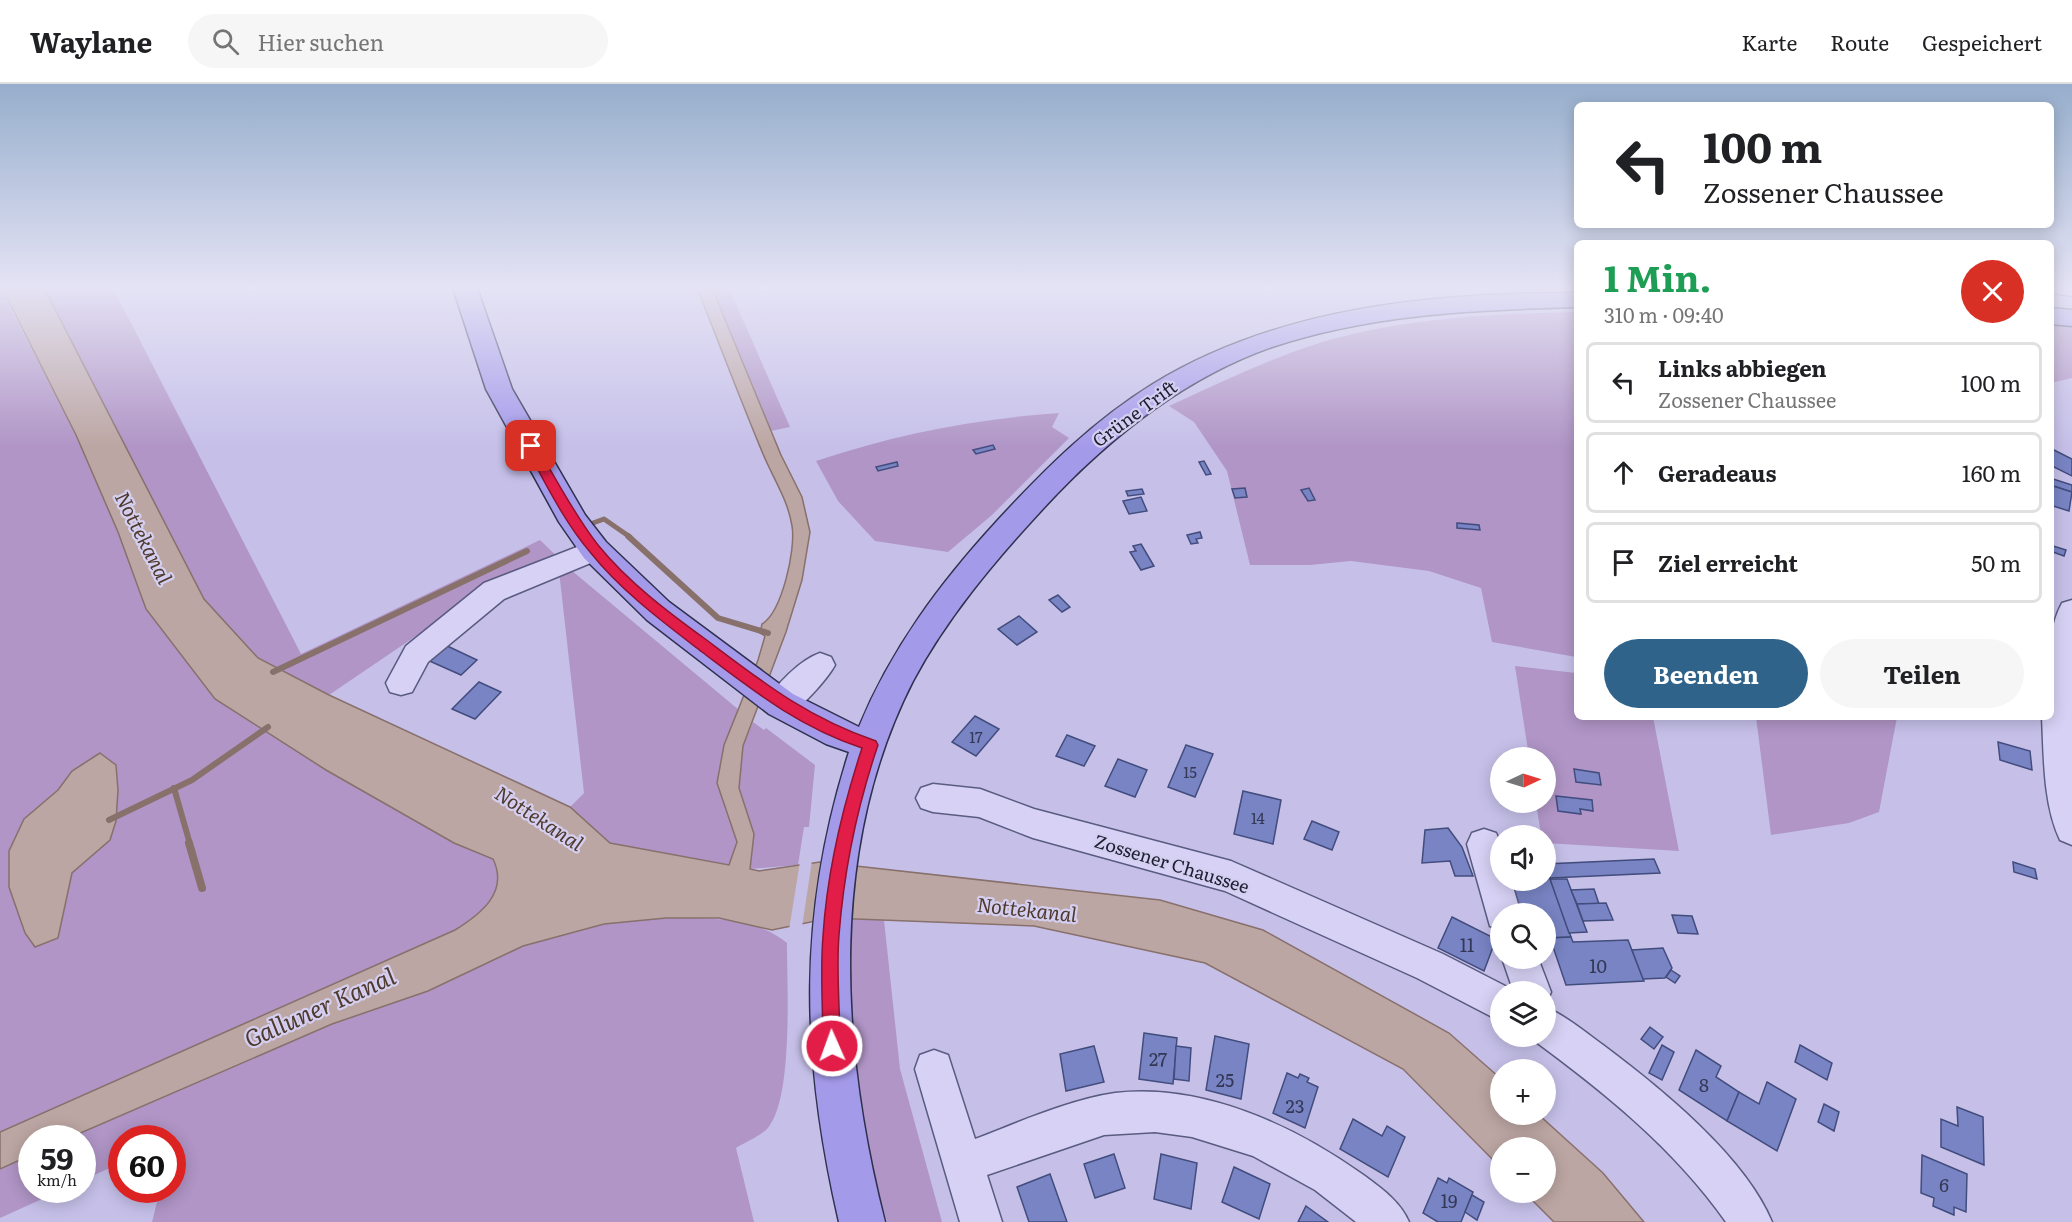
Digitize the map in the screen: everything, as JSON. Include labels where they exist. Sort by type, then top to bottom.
[{"type":"main road","points":[[483,341],[499,389],[574,522],[595,550],[658,611],[774,699],[838,734],[871,745]]},
{"type":"main road","name":"Grüne Trift","points":[[862,1222],[844,1148],[836,1096],[832,1046],[831,937],[844,838],[856,789],[888,697],[923,638],[982,560],[1068,464],[1115,422],[1146,400],[1201,369],[1267,341]]},
{"type":"street","points":[[401,683],[417,654],[494,591],[595,550]]},
{"type":"street","points":[[2072,611],[2056,700],[2065,739],[2061,772],[2072,830]]},
{"type":"street","points":[[774,699],[820,665]]},
{"type":"street","name":"Zossener Chaussee","points":[[933,798],[980,803],[1033,823],[1231,877],[1430,966],[1490,998]]},
{"type":"street","points":[[1484,844],[1500,903]]},
{"type":"street","points":[[1556,1034],[1647,1103],[1734,1195],[1751,1222]]},
{"type":"street","points":[[934,1069],[981,1222]]},
{"type":"street","points":[[962,1164],[1053,1130],[1116,1113],[1185,1117],[1229,1125],[1307,1161],[1388,1222]]},
{"type":"shaded area","points":[[0,341],[27,341],[76,435],[118,532],[146,609],[215,699],[326,770],[454,843],[493,859],[497,871],[495,892],[483,909],[455,930],[0,1132]],"holes":[[[72,771],[110,840],[72,873],[65,903],[24,819],[58,790]]]},
{"type":"shaded area","points":[[71,341],[140,341],[301,654],[540,540],[571,570],[739,710],[724,745],[717,782],[737,842],[730,865],[610,843],[570,807],[584,793],[558,562],[488,587],[329,695],[258,658],[204,599]]},
{"type":"shaded area","points":[[734,341],[752,341],[790,427],[771,431]]},
{"type":"shaded area","points":[[1327,341],[1574,341],[1574,657],[1492,642],[1481,588],[1429,571],[1351,561],[1310,565],[1250,565],[1227,471],[1194,422],[1169,406],[1276,358]]},
{"type":"shaded area","points":[[2054,341],[2072,341],[2072,378],[2054,382]]},
{"type":"shaded area","points":[[1059,413],[1052,427],[1069,438],[992,515],[948,552],[875,541],[838,501],[816,461],[876,443],[936,429],[996,419]]},
{"type":"shaded area","points":[[1515,666],[1574,673],[1574,720],[1654,720],[1679,851],[1556,844],[1556,825],[1539,825],[1538,813],[1556,813],[1556,747],[1527,747]]},
{"type":"shaded area","points":[[1756,720],[1896,720],[1879,812],[1849,823],[1771,835]]},
{"type":"shaded area","points":[[753,722],[764,730],[766,728],[815,765],[809,827],[804,827],[798,865],[750,869],[754,834],[739,788],[743,746]]},
{"type":"shaded area","points":[[666,918],[730,920],[760,928],[787,943],[787,1037],[782,1088],[777,1109],[767,1129],[736,1148],[754,1222],[152,1222],[157,1203],[186,1203],[186,1125],[108,1125],[108,1169],[96,1174],[96,1126],[332,1024],[428,991],[523,946],[604,924]]},
{"type":"shaded area","points":[[849,919],[884,920],[900,1069],[942,1222],[887,1222],[849,1094]]},
{"type":"shaded area","points":[[18,1161],[18,1203],[33,1203],[0,1218],[0,1169]]},
{"type":"water","points":[[29,341],[71,341],[204,599],[258,658],[329,695],[570,807],[610,843],[729,865],[737,842],[717,783],[724,745],[758,660],[765,636],[760,633],[762,624],[776,607],[786,579],[793,536],[787,507],[754,433],[718,341],[734,341],[781,455],[802,497],[810,532],[802,580],[786,632],[743,746],[739,788],[754,834],[750,869],[759,871],[820,862],[1160,900],[1263,930],[1449,1033],[1490,1069],[1490,1125],[1550,1125],[1603,1173],[1644,1222],[1554,1222],[1535,1203],[1556,1203],[1556,1137],[1490,1137],[1490,1157],[1403,1069],[1205,963],[1034,926],[830,918],[772,930],[719,918],[666,918],[604,924],[523,946],[428,991],[332,1024],[96,1126],[18,1125],[18,1161],[0,1169],[0,1132],[455,930],[474,917],[490,901],[497,882],[497,871],[493,859],[454,843],[326,770],[215,699],[146,609],[118,532],[76,435]]},
{"type":"water","points":[[100,753],[116,765],[118,790],[116,821],[110,840],[72,873],[58,938],[35,947],[25,933],[9,887],[9,851],[24,819],[58,790],[72,771]]},
{"type":"pier","points":[[812,860],[802,927],[789,930],[800,862]]},
{"type":"building","points":[[993,445],[995,449],[976,454],[973,450]]},
{"type":"building","points":[[2054,450],[2072,459],[2072,476],[2054,467]]},
{"type":"building","points":[[1204,461],[1211,474],[1206,475],[1199,462]]},
{"type":"building","points":[[897,462],[898,466],[878,471],[876,467]]},
{"type":"building","points":[[2054,479],[2072,485],[2072,492],[2054,486]]},
{"type":"building","points":[[2054,486],[2072,492],[2069,511],[2054,506]]},
{"type":"building","points":[[1245,488],[1247,497],[1235,498],[1232,489]]},
{"type":"building","points":[[1309,488],[1315,500],[1308,501],[1301,490]]},
{"type":"building","points":[[1142,489],[1144,494],[1128,496],[1126,491]]},
{"type":"building","points":[[1141,497],[1147,511],[1129,514],[1123,501]]},
{"type":"building","points":[[1457,523],[1479,525],[1480,530],[1457,528]]},
{"type":"building","points":[[1200,532],[1202,538],[1196,539],[1198,543],[1191,544],[1187,535]]},
{"type":"building","points":[[1141,544],[1154,566],[1141,570],[1130,552],[1136,551],[1133,546]]},
{"type":"building","points":[[2054,546],[2066,550],[2064,556],[2054,552]]},
{"type":"building","points":[[1058,595],[1070,607],[1062,612],[1049,600]]},
{"type":"building","points":[[1019,616],[1037,632],[1017,645],[998,629]]},
{"type":"building","points":[[441,643],[477,660],[461,675],[425,659]]},
{"type":"building","points":[[479,682],[501,692],[475,719],[452,709]]},
{"type":"building","points":[[975,716],[999,729],[976,756],[952,742]]},
{"type":"building","points":[[1067,735],[1095,746],[1084,766],[1056,756]]},
{"type":"building","points":[[1998,742],[2030,751],[2032,770],[2000,760]]},
{"type":"building","points":[[1186,745],[1213,754],[1195,797],[1168,787]]},
{"type":"building","points":[[1118,759],[1147,770],[1135,797],[1105,786]]},
{"type":"building","points":[[1574,769],[1599,773],[1601,785],[1576,782]]},
{"type":"building","points":[[1243,791],[1281,800],[1273,844],[1234,834]]},
{"type":"building","points":[[1556,796],[1592,800],[1593,811],[1580,809],[1581,814],[1558,811]]},
{"type":"building","points":[[1312,821],[1339,832],[1332,850],[1304,839]]},
{"type":"building","points":[[1448,828],[1462,847],[1473,876],[1455,876],[1450,861],[1422,863],[1425,830]]},
{"type":"building","points":[[1654,859],[1660,873],[1556,878],[1556,863]]},
{"type":"building","points":[[2013,862],[2035,869],[2037,879],[2014,872]]},
{"type":"building","points":[[1556,879],[1567,879],[1587,932],[1569,933],[1554,891]]},
{"type":"building","points":[[1594,889],[1599,904],[1577,904],[1571,890]]},
{"type":"building","points":[[1513,891],[1555,891],[1571,937],[1556,938],[1556,903],[1516,903]]},
{"type":"building","points":[[1606,903],[1613,920],[1583,921],[1577,904]]},
{"type":"building","points":[[1672,915],[1692,916],[1698,934],[1678,933]]},
{"type":"building","points":[[1452,917],[1490,936],[1490,955],[1484,971],[1438,948]]},
{"type":"building","points":[[1571,937],[1573,942],[1628,940],[1644,981],[1566,985],[1556,956],[1556,938]]},
{"type":"building","points":[[1663,948],[1672,968],[1665,978],[1643,979],[1632,950]]},
{"type":"building","points":[[1671,970],[1680,976],[1675,983],[1666,977]]},
{"type":"building","points":[[1650,1027],[1663,1037],[1654,1049],[1641,1039]]},
{"type":"building","points":[[1144,1033],[1177,1038],[1173,1084],[1139,1079]]},
{"type":"building","points":[[1215,1036],[1249,1044],[1241,1099],[1206,1090]]},
{"type":"building","points":[[1662,1045],[1674,1052],[1662,1080],[1649,1073]]},
{"type":"building","points":[[1800,1045],[1832,1063],[1827,1080],[1795,1062]]},
{"type":"building","points":[[1094,1046],[1104,1082],[1066,1091],[1060,1054]]},
{"type":"building","points":[[1176,1046],[1191,1048],[1189,1081],[1174,1079]]},
{"type":"building","points":[[1696,1050],[1721,1066],[1716,1077],[1739,1092],[1727,1121],[1679,1090]]},
{"type":"building","points":[[1287,1073],[1298,1078],[1300,1074],[1309,1078],[1307,1082],[1318,1087],[1305,1128],[1273,1113]]},
{"type":"building","points":[[1767,1082],[1796,1099],[1777,1151],[1727,1121],[1739,1092],[1759,1104]]},
{"type":"building","points":[[1824,1104],[1839,1112],[1834,1131],[1818,1122]]},
{"type":"building","points":[[1957,1107],[1983,1117],[1984,1165],[1941,1147],[1941,1119],[1958,1126]]},
{"type":"building","points":[[1353,1119],[1382,1136],[1387,1126],[1405,1137],[1388,1177],[1340,1149]]},
{"type":"building","points":[[1114,1154],[1125,1188],[1095,1198],[1084,1164]]},
{"type":"building","points":[[1161,1154],[1197,1163],[1191,1209],[1154,1199]]},
{"type":"building","points":[[1922,1155],[1967,1174],[1966,1212],[1954,1207],[1954,1215],[1933,1206],[1934,1198],[1921,1193]]},
{"type":"building","points":[[1234,1167],[1270,1184],[1259,1219],[1222,1202]]},
{"type":"building","points":[[1050,1174],[1067,1222],[1029,1222],[1017,1187]]},
{"type":"building","points":[[1438,1178],[1447,1183],[1449,1178],[1473,1192],[1461,1222],[1438,1222],[1423,1213]]},
{"type":"building","points":[[1472,1195],[1484,1202],[1477,1220],[1465,1212]]},
{"type":"building","points":[[1306,1206],[1328,1222],[1298,1222]]},
{"type":"waterway","points":[[593,523],[604,519],[630,537]]},
{"type":"waterway","points":[[628,536],[718,618],[768,633]]},
{"type":"waterway","points":[[273,672],[527,551]]},
{"type":"waterway","points":[[174,789],[192,780],[268,727]]},
{"type":"waterway","points":[[109,820],[174,789]]},
{"type":"waterway","points":[[174,789],[190,844]]},
{"type":"waterway","points":[[189,843],[202,888]]},
{"type":"route","points":[[531,446],[574,522],[595,550],[658,611],[781,704],[838,734],[871,745],[856,789],[837,877],[831,937],[832,1046]]},
{"type":"water label","name":"Nottekanal","points":[[145,537]]},
{"type":"water label","name":"Nottekanal","points":[[540,817]]},
{"type":"water label","name":"Nottekanal","points":[[1027,908]]},
{"type":"water label","name":"Galluner Kanal","points":[[319,1006]]}]
